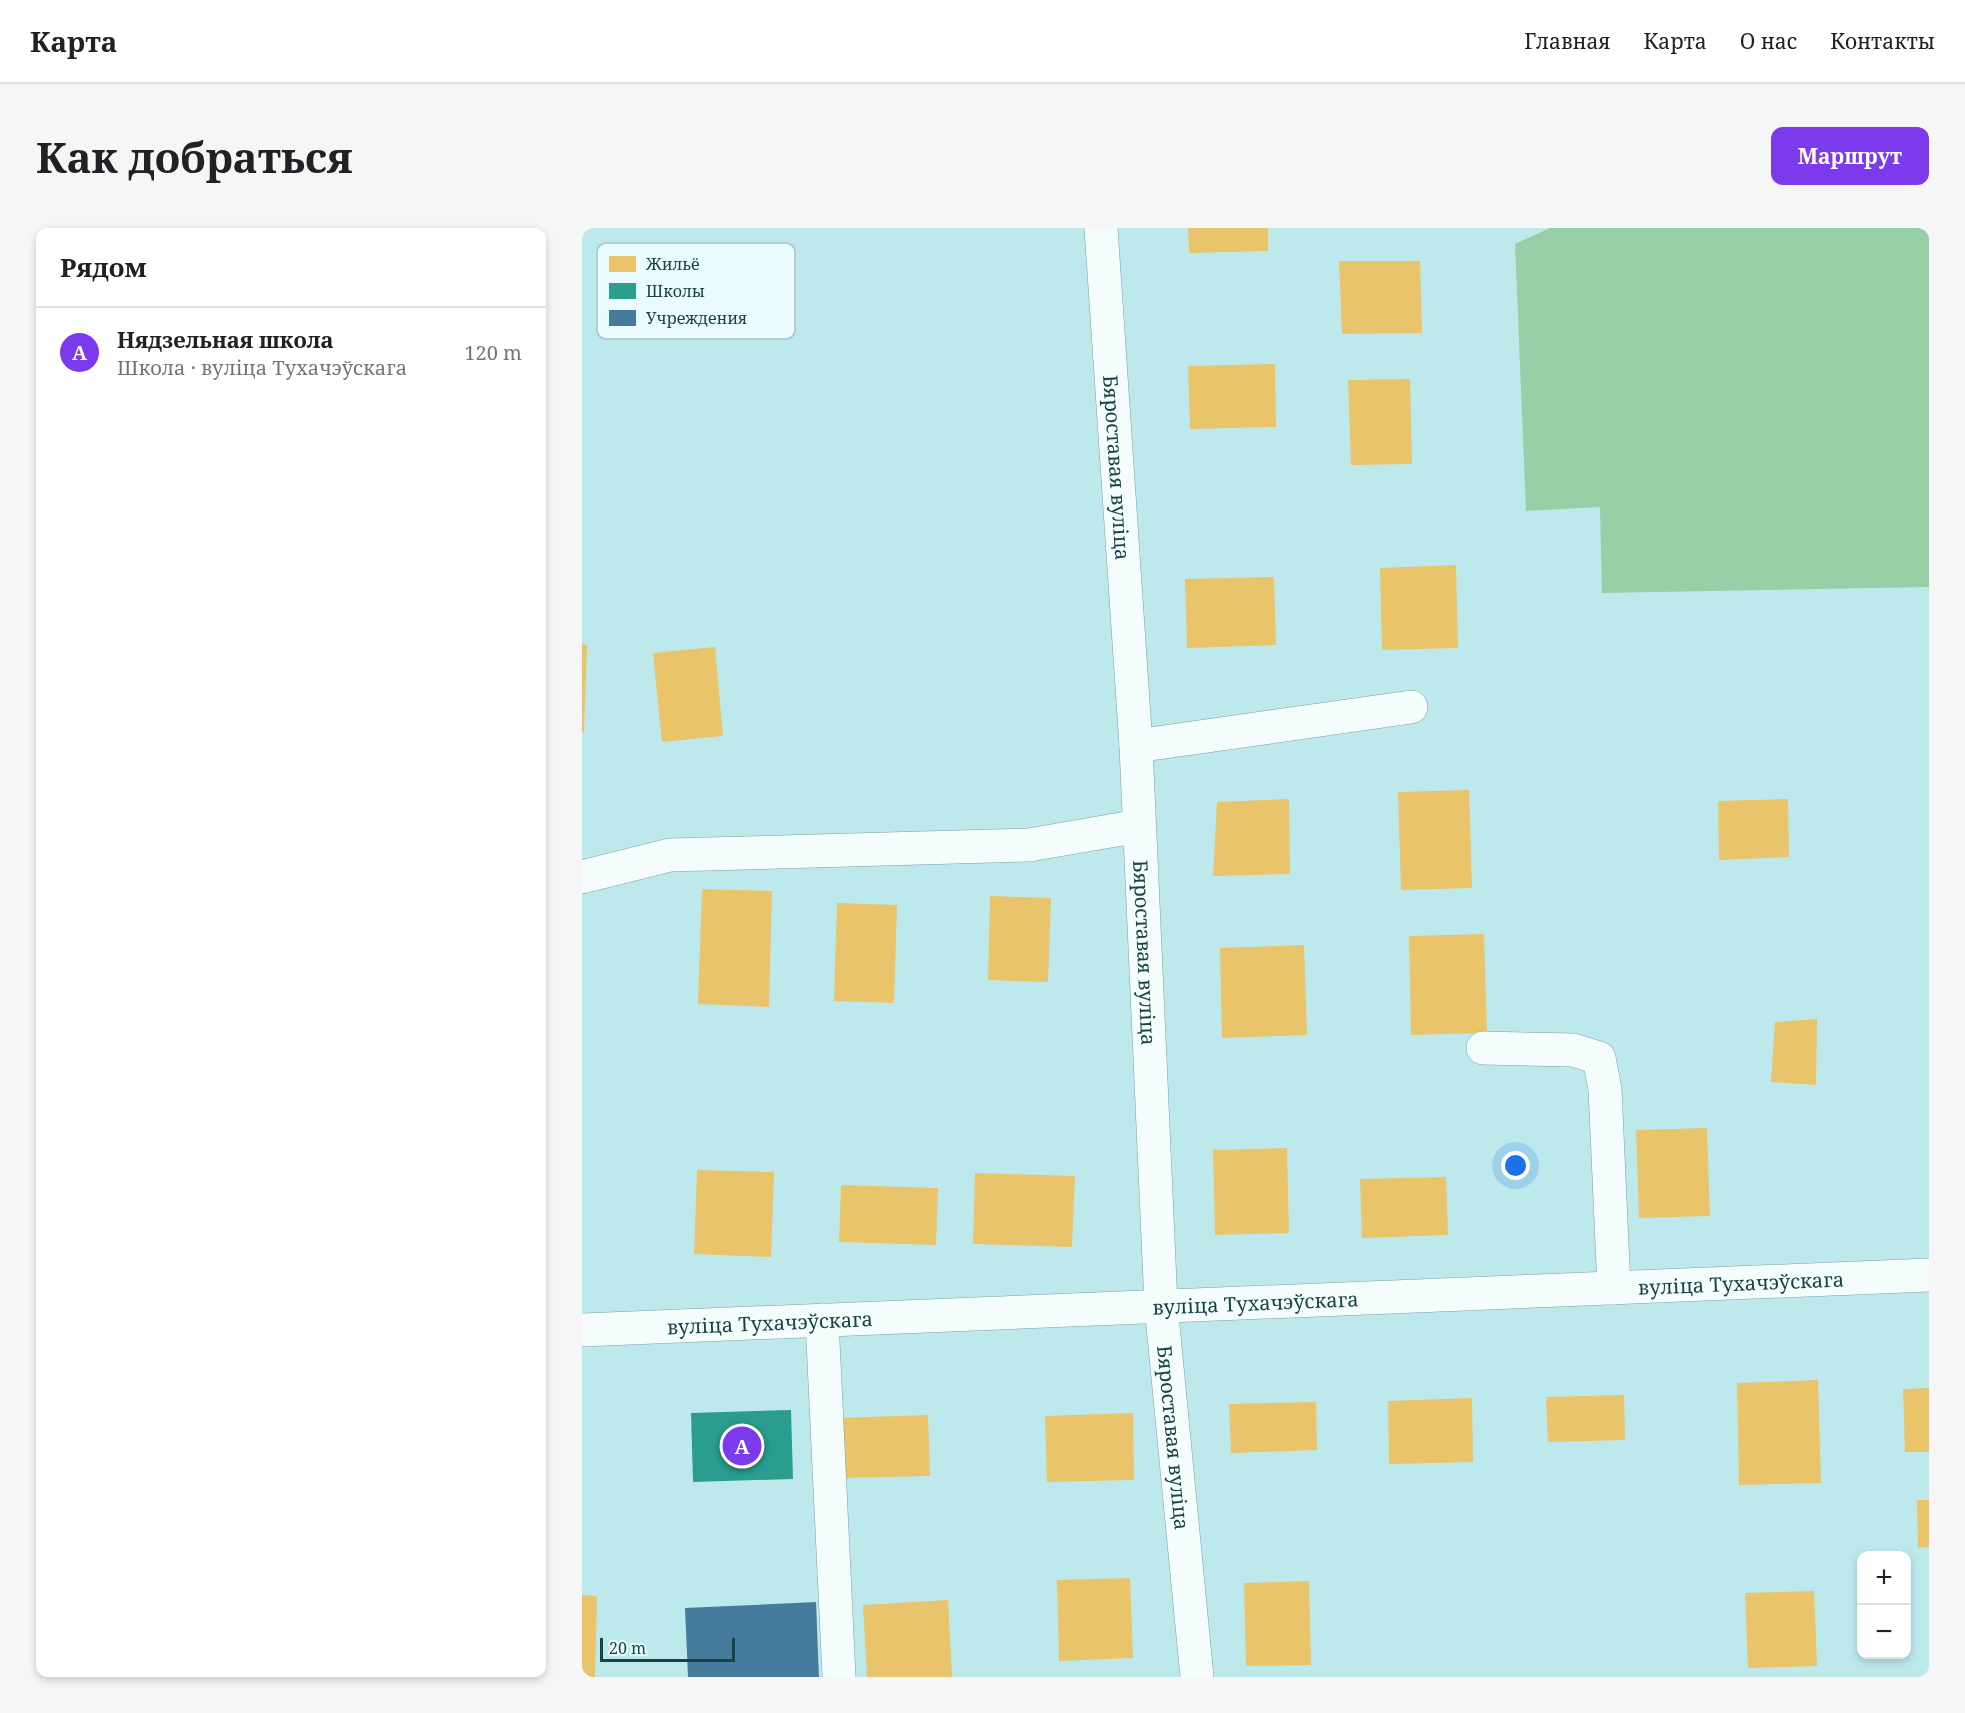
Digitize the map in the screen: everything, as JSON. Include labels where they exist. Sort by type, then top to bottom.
[{"type":"street","name":"Бяроставая вуліца","points":[[1101,228],[1136,746],[1161,1305],[1197,1677]]},
{"type":"street","points":[[1136,746],[1411,707]]},
{"type":"street","points":[[582,877],[670,855],[1029,845],[1139,826]]},
{"type":"street","points":[[1484,1048],[1573,1050],[1599,1058],[1605,1089],[1614,1288]]},
{"type":"street","name":"вуліца Тухачэўскага","points":[[582,1330],[1929,1275]]},
{"type":"street","points":[[822,1320],[838,1677]]},
{"type":"green space","points":[[1550,228],[1929,228],[1929,587],[1602,593],[1600,507],[1526,511],[1515,244]]},
{"type":"building: Жильё","points":[[1188,228],[1268,228],[1268,251],[1189,253]]},
{"type":"building: Жильё","points":[[1339,261],[1420,261],[1422,333],[1342,334]]},
{"type":"building: Жильё","points":[[1275,364],[1276,427],[1190,429],[1188,366]]},
{"type":"building: Жильё","points":[[1410,379],[1412,464],[1351,465],[1348,380]]},
{"type":"building: Жильё","points":[[1456,565],[1458,648],[1382,650],[1380,568]]},
{"type":"building: Жильё","points":[[1274,577],[1276,645],[1187,648],[1185,579]]},
{"type":"building: Жильё","points":[[582,644],[587,645],[584,732],[582,732]]},
{"type":"building: Жильё","points":[[715,647],[723,736],[662,742],[653,653]]},
{"type":"building: Жильё","points":[[1469,790],[1472,888],[1401,890],[1398,792]]},
{"type":"building: Жильё","points":[[1289,799],[1290,874],[1213,876],[1217,802]]},
{"type":"building: Жильё","points":[[1788,799],[1789,857],[1719,860],[1718,801]]},
{"type":"building: Жильё","points":[[702,889],[772,891],[769,1007],[698,1004]]},
{"type":"building: Жильё","points":[[990,896],[1051,898],[1048,982],[988,980]]},
{"type":"building: Жильё","points":[[837,903],[897,905],[894,1003],[834,1001]]},
{"type":"building: Жильё","points":[[1484,934],[1487,1033],[1411,1035],[1409,936]]},
{"type":"building: Жильё","points":[[1304,945],[1307,1035],[1222,1038],[1220,948]]},
{"type":"building: Жильё","points":[[1817,1019],[1816,1085],[1771,1082],[1775,1022]]},
{"type":"building: Жильё","points":[[1707,1128],[1710,1216],[1639,1218],[1636,1130]]},
{"type":"building: Жильё","points":[[1287,1148],[1289,1233],[1215,1235],[1213,1150]]},
{"type":"building: Жильё","points":[[697,1170],[774,1172],[771,1257],[694,1254]]},
{"type":"building: Жильё","points":[[975,1173],[1075,1176],[1072,1247],[973,1244]]},
{"type":"building: Жильё","points":[[1446,1177],[1448,1235],[1362,1238],[1360,1179]]},
{"type":"building: Жильё","points":[[841,1185],[938,1188],[936,1245],[839,1242]]},
{"type":"building: Жильё","points":[[1818,1380],[1821,1483],[1739,1485],[1737,1383]]},
{"type":"building: Жильё","points":[[1929,1388],[1929,1452],[1905,1452],[1903,1389]]},
{"type":"building: Жильё","points":[[1624,1395],[1625,1440],[1548,1442],[1546,1397]]},
{"type":"building: Жильё","points":[[1472,1398],[1473,1462],[1389,1464],[1388,1401]]},
{"type":"building: Жильё","points":[[1316,1402],[1317,1450],[1231,1453],[1229,1404]]},
{"type":"building: Жильё","points":[[1133,1413],[1134,1480],[1047,1482],[1045,1416]]},
{"type":"building: Жильё","points":[[928,1415],[930,1476],[840,1478],[839,1418]]},
{"type":"building: Жильё","points":[[1917,1500],[1929,1500],[1929,1547],[1918,1548]]},
{"type":"building: Жильё","points":[[1130,1578],[1133,1658],[1059,1661],[1057,1580]]},
{"type":"building: Жильё","points":[[1309,1581],[1311,1665],[1246,1666],[1244,1583]]},
{"type":"building: Жильё","points":[[1814,1591],[1817,1666],[1748,1668],[1745,1593]]},
{"type":"building: Жильё","points":[[582,1595],[597,1596],[595,1677],[582,1677]]},
{"type":"building: Жильё","points":[[948,1600],[952,1677],[867,1677],[863,1605]]},
{"type":"building: Школы","points":[[791,1410],[793,1479],[693,1482],[691,1413]]},
{"type":"building: Учреждения","points":[[816,1602],[819,1677],[688,1677],[685,1608]]},
{"type":"place","name":"Нядзельная школа","points":[[742,1446]]}]
